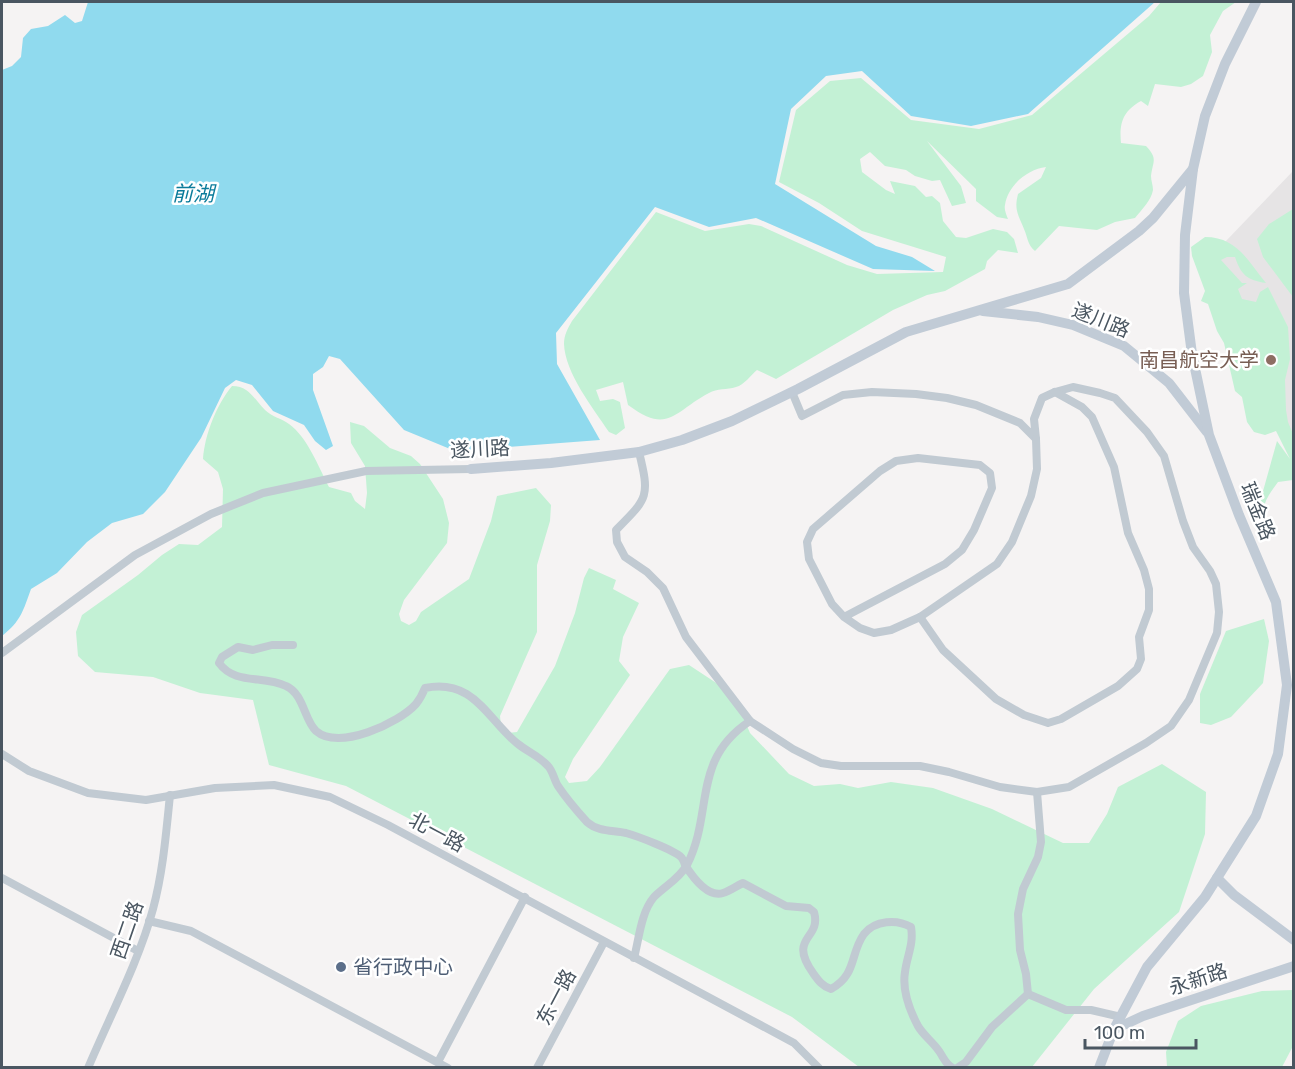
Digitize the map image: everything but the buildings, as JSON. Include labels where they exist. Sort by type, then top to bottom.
[{"type":"street","name":"瑞金路","points":[[1099,1068],[1114,1029],[1147,967],[1205,897],[1256,816],[1278,754],[1287,685],[1276,602],[1239,515],[1209,435],[1192,354],[1184,293],[1185,235],[1193,169],[1205,116],[1225,64],[1256,2]]},
{"type":"street","name":"遂川路","points":[[2,653],[135,555],[211,514],[262,493],[366,471],[471,469],[551,463],[639,452],[712,429],[792,392],[906,332],[1068,284],[1146,224],[1193,169]]},
{"type":"street","name":"遂川路","points":[[979,311],[1038,317],[1073,325],[1124,346],[1169,383],[1209,435]]},
{"type":"street","points":[[639,452],[646,491],[640,506],[616,530],[617,542],[626,557],[647,572],[663,588],[686,636],[750,721],[793,749],[821,763],[841,766],[920,766],[1000,787],[1037,792],[1069,787],[1171,726],[1189,700],[1217,633],[1219,612],[1216,584],[1193,547],[1164,456],[1147,432],[1115,398],[1072,387],[1042,398],[1034,419],[1037,469],[1031,496],[1012,542],[997,564],[920,617],[891,630],[874,633],[860,628],[844,616],[832,604],[809,559],[807,542],[813,529],[879,471],[896,461],[918,458],[980,465],[990,472],[992,488],[974,530],[962,550],[945,564],[844,616]]},
{"type":"street","points":[[792,392],[802,416],[843,395],[873,392],[947,398],[975,405],[1020,423],[1036,440]]},
{"type":"street","points":[[920,617],[943,650],[996,699],[1024,715],[1048,723],[1061,719],[1118,686],[1137,669],[1141,659],[1139,637],[1149,610],[1149,589],[1144,570],[1128,533],[1114,467],[1092,417],[1082,407],[1055,392]]},
{"type":"street","points":[[293,645],[272,645],[253,650],[238,647],[222,657],[219,663],[226,673],[244,678],[275,681],[290,688],[298,698],[315,731],[330,738],[370,733],[383,727],[417,703],[426,688],[434,686],[450,688],[470,695],[518,744],[534,753],[550,768],[557,785],[589,824],[602,830],[626,833],[681,856],[686,866],[708,892],[717,895],[725,893],[743,883],[786,906],[809,908],[814,912],[815,926],[803,943],[802,951],[805,961],[825,987],[831,988],[838,985],[850,971],[864,934],[874,926],[903,922],[911,927],[913,936],[905,973],[905,991],[919,1026],[940,1052],[946,1064],[955,1068],[966,1062],[992,1027],[1028,994]]},
{"type":"street","points":[[634,958],[646,908],[654,897],[674,882],[686,866],[699,836],[708,773],[717,754],[735,731],[750,721]]},
{"type":"street","name":"北一路","points":[[2,754],[29,771],[88,793],[146,800],[215,788],[274,786],[330,797],[525,897],[604,942],[794,1043],[819,1068]]},
{"type":"street","points":[[1028,994],[1020,950],[1018,914],[1023,890],[1038,857],[1041,842],[1037,792]]},
{"type":"street","name":"西二路","points":[[88,1068],[149,921],[163,863],[170,795]]},
{"type":"street","points":[[2,878],[138,951]]},
{"type":"street","points":[[1217,878],[1234,895],[1293,940]]},
{"type":"street","points":[[438,1062],[525,897]]},
{"type":"street","points":[[149,921],[191,931],[448,1068]]},
{"type":"street","name":"东一路","points":[[537,1068],[604,942]]},
{"type":"street","name":"永新路","points":[[1114,1029],[1143,1016],[1293,966]]},
{"type":"street","points":[[1028,994],[1066,1010],[1091,1010],[1121,1017]]},
{"type":"shaded area","name":"南昌航空大学","points":[[1293,171],[1293,454],[1202,266]]},
{"type":"green space","points":[[1161,2],[1236,2],[1223,11],[1210,35],[1212,52],[1203,76],[1181,87],[1155,84],[1148,106],[1141,101],[1123,118],[1121,143],[1146,146],[1154,160],[1151,176],[1152,194],[1135,218],[1115,222],[1097,230],[1059,226],[1035,251],[1029,243],[1018,216],[1017,199],[1018,194],[1041,178],[1046,167],[1032,171],[1020,179],[1010,191],[1005,205],[1008,219],[997,217],[976,201],[976,189],[927,141],[961,186],[966,203],[952,206],[940,180],[932,181],[915,176],[906,170],[885,166],[870,152],[860,159],[862,172],[886,190],[895,194],[890,181],[915,186],[926,197],[932,196],[940,203],[943,221],[956,237],[966,238],[993,229],[1007,232],[1014,239],[1018,253],[998,250],[987,261],[985,269],[945,291],[927,295],[893,310],[776,379],[757,370],[739,386],[712,391],[670,417],[653,418],[628,405],[623,382],[596,390],[600,401],[613,399],[620,402],[625,428],[616,435],[609,432],[574,378],[566,355],[565,338],[572,321],[656,212],[705,231],[749,224],[761,226],[847,265],[877,274],[943,272],[946,257],[862,231],[819,203],[779,182],[796,110],[830,81],[861,78],[911,120],[979,129],[1032,115],[1149,16]]},
{"type":"green space","points":[[1293,209],[1293,297],[1263,257],[1257,239],[1269,224]]},
{"type":"green space","points":[[1205,237],[1226,241],[1241,252],[1266,283],[1246,276],[1235,257],[1221,260],[1242,283],[1247,283],[1238,289],[1242,299],[1256,302],[1260,292],[1268,287],[1288,327],[1290,359],[1285,380],[1286,410],[1293,434],[1293,480],[1278,482],[1264,505],[1263,520],[1258,509],[1277,441],[1290,459],[1276,431],[1265,435],[1254,432],[1247,422],[1242,397],[1235,391],[1224,343],[1217,331],[1208,304],[1201,301],[1205,291],[1192,256],[1191,247]]},
{"type":"green space","points":[[232,386],[243,388],[268,412],[296,430],[312,453],[329,487],[351,493],[355,501],[365,509],[367,493],[365,466],[351,443],[350,422],[364,426],[390,448],[411,456],[420,464],[443,499],[449,523],[447,543],[404,600],[399,614],[401,621],[409,625],[416,621],[421,612],[469,579],[491,521],[497,496],[536,488],[551,505],[550,521],[537,565],[537,632],[500,716],[501,726],[508,733],[517,732],[555,666],[589,568],[616,580],[613,589],[639,603],[623,637],[619,661],[630,675],[573,759],[565,777],[569,783],[587,781],[600,767],[670,669],[689,665],[733,694],[750,733],[789,774],[814,786],[840,784],[858,788],[891,782],[933,788],[992,809],[1063,843],[1089,843],[1107,814],[1118,787],[1162,764],[1206,792],[1205,834],[1179,912],[1094,989],[1032,1067],[859,1067],[792,1017],[346,786],[269,765],[253,700],[200,693],[153,677],[95,672],[78,656],[76,632],[82,615],[179,544],[198,545],[222,527],[223,489],[218,472],[203,459],[212,421]]},
{"type":"green space","points":[[1264,619],[1269,641],[1263,683],[1231,717],[1211,725],[1200,723],[1200,694],[1226,631]]},
{"type":"green space","points":[[1293,990],[1293,1046],[1282,1067],[1167,1067],[1166,1052],[1178,1021],[1201,1006],[1262,991]]},
{"type":"water","name":"前湖","points":[[88,2],[1155,2],[1028,114],[971,126],[911,116],[862,71],[826,76],[791,109],[775,184],[876,246],[912,257],[935,271],[873,269],[756,218],[709,227],[655,207],[556,333],[557,364],[600,440],[455,451],[404,430],[340,359],[329,356],[323,367],[313,374],[313,390],[333,446],[326,450],[315,441],[304,425],[273,411],[252,385],[236,380],[225,388],[201,438],[165,492],[143,514],[112,523],[87,542],[57,573],[31,589],[17,620],[2,636],[2,70],[12,66],[21,57],[23,38],[31,29],[48,26],[65,15],[75,23],[82,21]]},
{"type":"place","name":"南昌航空大学","points":[[1271,360]]},
{"type":"place","name":"省行政中心","points":[[341,967]]}]
